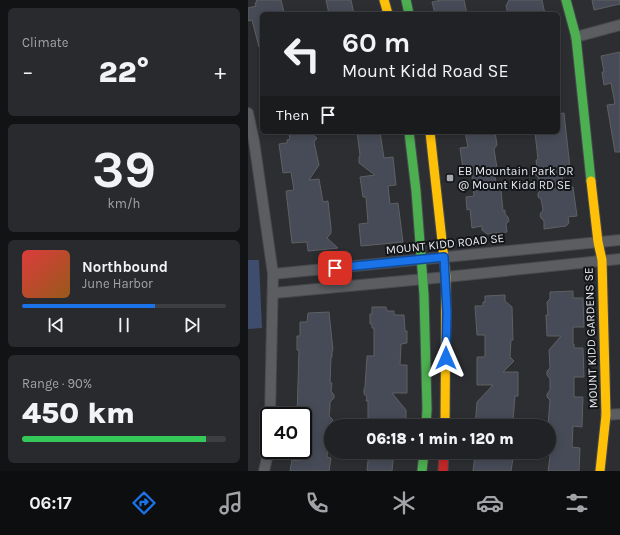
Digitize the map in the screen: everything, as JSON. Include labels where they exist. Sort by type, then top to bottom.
[{"type":"street","points":[[384,0],[387,12]]},
{"type":"street","points":[[406,0],[409,12]]},
{"type":"street","name":"MOUNT KIDD GARDENS SE","points":[[566,0],[576,37],[598,242],[602,260],[606,415],[600,471]]},
{"type":"street","points":[[576,37],[620,25]]},
{"type":"street","points":[[248,113],[254,140],[274,274],[270,407]]},
{"type":"street","points":[[409,134],[416,191],[423,280],[426,419]]},
{"type":"street","points":[[430,134],[446,277],[446,419]]},
{"type":"street","name":"MOUNT KIDD ROAD SE","points":[[274,274],[620,240]]},
{"type":"street","points":[[274,293],[423,280],[620,259]]},
{"type":"street","name":"MOUNT KIDD GARDENS SE","points":[[606,415],[620,414]]},
{"type":"street","points":[[264,471],[267,459]]},
{"type":"street","points":[[422,471],[423,459]]},
{"type":"street","points":[[443,471],[444,459]]},
{"type":"shaded area","points":[[248,260],[259,260],[262,328],[248,329]]},
{"type":"building","points":[[256,0],[281,0],[284,12],[260,12],[259,47],[252,20],[248,21],[248,8],[256,6],[255,3],[257,2]]},
{"type":"building","points":[[326,0],[351,0],[354,12],[329,12]]},
{"type":"building","points":[[441,0],[464,0],[467,12],[434,12],[432,2]]},
{"type":"building","points":[[509,0],[542,0],[545,12],[508,12],[506,6]]},
{"type":"building","points":[[592,0],[620,0],[620,4],[594,10]]},
{"type":"building","points":[[620,52],[620,152],[615,152],[607,105],[615,104],[611,83],[604,85],[602,72],[604,72],[601,56]]},
{"type":"building","points":[[564,113],[570,168],[561,170],[564,188],[573,187],[577,216],[568,217],[569,223],[566,226],[544,229],[544,221],[540,214],[543,210],[541,199],[538,197],[538,193],[540,191],[538,177],[532,172],[537,168],[536,160],[538,160],[535,134],[560,134],[560,114]]},
{"type":"building","points":[[289,134],[313,134],[317,138],[314,142],[319,165],[309,180],[319,179],[323,202],[328,201],[331,233],[327,238],[338,248],[308,251],[307,242],[292,243],[286,191],[294,190],[291,172],[283,173],[279,144],[287,143],[287,140],[290,139]]},
{"type":"building","points":[[357,134],[380,134],[384,158],[393,157],[396,185],[388,186],[390,204],[398,203],[403,242],[361,246],[359,224],[368,223],[366,197],[363,197],[360,177],[375,175],[359,163],[360,155]]},
{"type":"building","points":[[465,134],[495,134],[497,145],[494,149],[497,168],[500,171],[495,177],[497,190],[501,190],[503,211],[505,210],[505,214],[509,221],[506,224],[507,232],[487,234],[482,230],[482,226],[472,228],[470,209],[467,210],[466,197],[474,196],[472,175],[464,176],[460,148],[468,147]]},
{"type":"building","points":[[573,291],[573,298],[583,298],[584,327],[573,327],[574,348],[583,348],[584,377],[574,377],[574,397],[583,397],[582,427],[573,426],[572,447],[580,448],[579,471],[548,471],[550,459],[556,459],[556,419],[549,419],[550,400],[547,397],[550,390],[550,379],[547,375],[547,371],[550,368],[549,350],[561,336],[547,336],[546,315],[548,315],[547,302],[550,299],[550,292]]},
{"type":"building","points":[[505,295],[505,301],[512,307],[513,340],[511,340],[510,357],[514,361],[503,372],[518,372],[518,396],[515,396],[513,419],[476,419],[477,402],[493,385],[477,385],[477,357],[485,357],[485,335],[477,335],[475,306],[483,306],[485,296]]},
{"type":"building","points":[[372,307],[386,307],[387,311],[394,311],[394,315],[404,315],[405,331],[407,331],[407,343],[401,344],[400,365],[407,365],[407,393],[392,393],[406,410],[406,419],[368,419],[368,401],[366,401],[367,397],[364,394],[364,389],[367,356],[374,356],[374,328],[372,328],[372,324],[370,324],[370,314],[372,314]]},
{"type":"building","points":[[329,312],[333,350],[331,357],[330,383],[332,383],[331,391],[334,398],[330,402],[329,416],[332,419],[324,419],[324,459],[331,459],[329,471],[290,471],[292,460],[300,461],[301,459],[312,459],[312,407],[297,407],[299,350],[297,350],[297,336],[300,336],[300,322],[307,322],[308,313]]},
{"type":"building","points":[[368,459],[393,459],[392,471],[367,470]]},
{"type":"building","points":[[474,459],[513,459],[511,471],[473,471]]},
{"type":"traffic: fast","points":[[406,0],[409,12]]},
{"type":"traffic: fast","points":[[566,0],[576,37],[591,181]]},
{"type":"traffic: fast","points":[[409,134],[416,191],[424,295],[426,419]]},
{"type":"traffic: fast","points":[[422,471],[423,459]]},
{"type":"traffic: slow","points":[[384,0],[387,12]]},
{"type":"traffic: slow","points":[[430,134],[446,277],[445,419]]},
{"type":"traffic: slow","points":[[591,181],[598,242],[602,260],[606,415],[600,471]]},
{"type":"traffic: jam","points":[[443,471],[444,459]]},
{"type":"place","name":"EB Mountain Park DR @ Mount Kidd RD SE","points":[[450,178]]},
{"type":"route","points":[[335,268],[444,257],[447,312],[446,358]]}]
